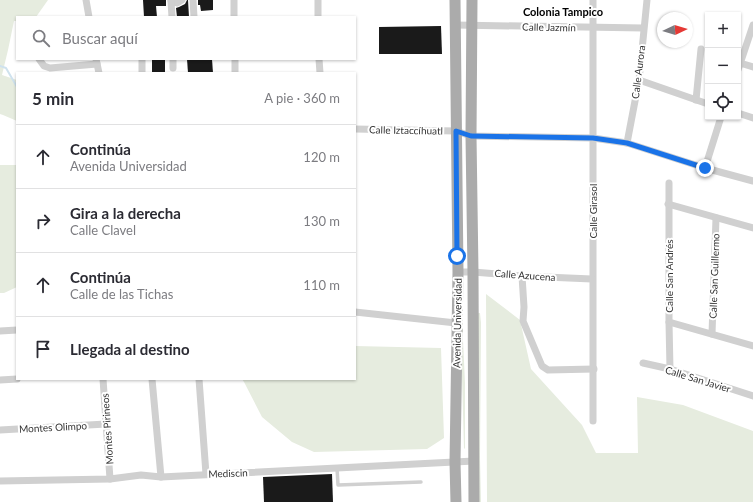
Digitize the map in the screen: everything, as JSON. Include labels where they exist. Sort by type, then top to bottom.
[{"type":"main road","name":"Avenida Universidad","points":[[455,0],[458,272],[456,323],[456,502]]},
{"type":"main road","name":"Avenida Universidad","points":[[472,0],[471,136],[474,502]]},
{"type":"street","points":[[86,0],[89,16]]},
{"type":"street","points":[[172,16],[171,1],[177,3],[182,0]]},
{"type":"street","points":[[194,0],[194,16]]},
{"type":"street","points":[[234,0],[234,16]]},
{"type":"street","points":[[318,0],[318,16]]},
{"type":"street","name":"Calle Girasol","points":[[593,0],[593,421]]},
{"type":"street","name":"Calle Aurora","points":[[627,143],[639,80],[647,0]]},
{"type":"street","name":"Calle Jazmín","points":[[455,25],[644,28]]},
{"type":"street","points":[[741,61],[753,25]]},
{"type":"street","points":[[696,100],[701,49]]},
{"type":"street","points":[[40,60],[44,66],[50,68],[96,61],[99,72]]},
{"type":"street","points":[[142,60],[142,72]]},
{"type":"street","points":[[173,60],[173,68]]},
{"type":"street","points":[[235,60],[235,72]]},
{"type":"street","points":[[319,60],[320,72]]},
{"type":"street","points":[[741,67],[753,67]]},
{"type":"street","points":[[639,80],[705,103]]},
{"type":"street","points":[[741,114],[753,118]]},
{"type":"street","points":[[705,168],[720,120]]},
{"type":"street","name":"Calle Iztaccíhuatl","points":[[356,129],[456,131],[471,136],[593,138],[627,143],[705,168],[753,181]]},
{"type":"street","name":"Calle San Andrés","points":[[669,183],[670,369]]},
{"type":"street","points":[[668,204],[753,228]]},
{"type":"street","name":"Calle San Guillermo","points":[[712,334],[716,218]]},
{"type":"street","name":"Calle Azucena","points":[[458,272],[592,279]]},
{"type":"street","points":[[522,276],[524,307],[523,321],[542,366],[548,370],[594,369]]},
{"type":"street","points":[[356,312],[456,323]]},
{"type":"street","points":[[669,322],[753,346]]},
{"type":"street","points":[[0,331],[16,330]]},
{"type":"street","name":"Calle San Javier","points":[[643,363],[670,369],[753,396]]},
{"type":"street","points":[[0,380],[16,379]]},
{"type":"street","name":"Montes Pirineos","points":[[103,380],[110,479]]},
{"type":"street","points":[[152,380],[161,477]]},
{"type":"street","points":[[199,380],[206,474]]},
{"type":"street","name":"Montes Olimpo","points":[[0,430],[106,424]]},
{"type":"street","name":"Mediscin","points":[[0,481],[110,479],[141,475],[161,477],[474,461]]},
{"type":"lane","points":[[337,468],[338,485],[421,482]]},
{"type":"shaded area","points":[[0,0],[48,0],[37,16],[16,16],[2,75],[16,80],[16,121],[0,114]]},
{"type":"shaded area","points":[[0,165],[16,165],[16,287],[4,293],[0,293]]},
{"type":"shaded area","points":[[486,294],[520,320],[531,369],[582,425],[596,453],[638,453],[637,397],[683,405],[753,431],[753,502],[487,502]]},
{"type":"shaded area","points":[[463,300],[465,383],[464,449],[461,340]]},
{"type":"shaded area","points":[[478,313],[480,313],[481,323],[481,502],[477,502]]},
{"type":"shaded area","points":[[356,346],[441,348],[444,438],[427,449],[314,452],[292,442],[262,417],[243,380],[356,380]]},
{"type":"building","points":[[143,0],[166,0],[166,6],[156,6],[157,16],[144,16]]},
{"type":"building","points":[[188,0],[189,16],[177,16],[176,8],[185,4]]},
{"type":"building","points":[[198,0],[213,0],[213,10],[201,11],[200,5],[198,5]]},
{"type":"building","points":[[441,26],[442,54],[379,54],[379,27]]},
{"type":"building","points":[[152,60],[165,60],[165,72],[152,72]]},
{"type":"building","points":[[187,60],[212,60],[213,72],[188,72]]},
{"type":"building","points":[[332,474],[333,502],[264,502],[263,477]]},
{"type":"waterway","points":[[0,66],[6,68],[16,85]]},
{"type":"district","name":"Colonia Tampico","points":[[563,12]]},
{"type":"route","points":[[457,256],[456,131],[471,136],[593,138],[627,143],[705,168]]}]
